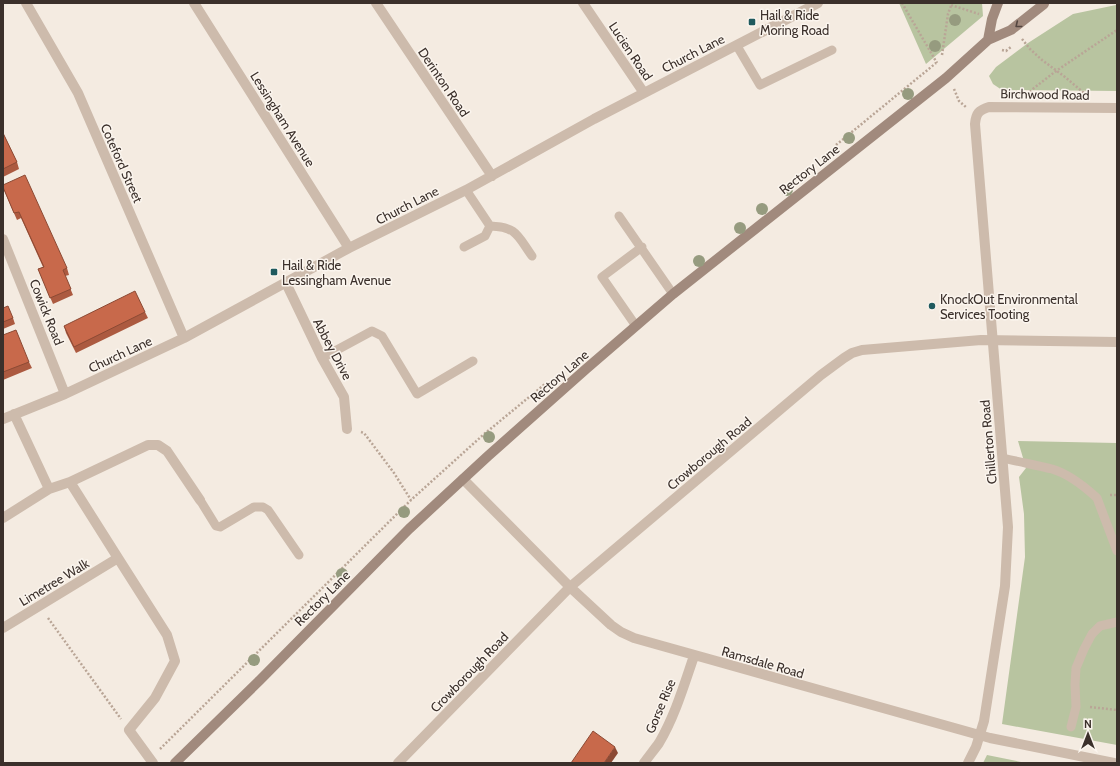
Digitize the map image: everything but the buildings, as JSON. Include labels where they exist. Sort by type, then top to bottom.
[{"type":"main road","points":[[988,40],[992,20],[998,3]]},
{"type":"main road","points":[[1033,3],[1045,3]]},
{"type":"main road","name":"Rectory Lane","points":[[175,763],[260,680],[409,529],[586,368],[673,294],[946,78],[988,40],[1011,30],[1045,3]]},
{"type":"street","name":"Coteford Street","points":[[26,3],[78,93],[184,338]]},
{"type":"street","name":"Lessingham Avenue","points":[[194,3],[349,248]]},
{"type":"street","name":"Derinton Road","points":[[376,3],[492,176]]},
{"type":"street","name":"Lucien Road","points":[[583,3],[644,93]]},
{"type":"street","name":"Church Lane","points":[[3,419],[65,394],[184,338],[349,248],[466,190],[644,93],[818,3]]},
{"type":"street","name":"Birchwood Road","points":[[976,116],[980,109],[989,107],[1117,108]]},
{"type":"street","name":"Chillerton Road","points":[[968,763],[980,735],[984,721],[1005,586],[1008,527],[975,124],[976,116]]},
{"type":"street","name":"Cowick Road","points":[[3,239],[65,394]]},
{"type":"street","name":"Abbey Drive","points":[[286,283],[322,358],[344,397],[347,429]]},
{"type":"street","name":"Crowborough Road","points":[[398,763],[570,587],[822,375],[852,353],[862,350],[968,341],[1117,342]]},
{"type":"street","points":[[14,414],[49,489]]},
{"type":"street","points":[[3,518],[49,489],[70,482],[108,462],[148,445],[158,445],[167,451],[200,500]]},
{"type":"street","name":"Ramsdale Road","points":[[463,479],[570,587],[621,632],[634,638],[980,735],[1114,763]]},
{"type":"street","points":[[70,482],[167,635],[175,661],[155,698],[129,730],[152,761]]},
{"type":"street","name":"Limetree Walk","points":[[3,628],[118,558]]},
{"type":"street","name":"Gorse Rise","points":[[644,763],[659,742],[670,721],[694,656]]},
{"type":"lane","points":[[737,46],[760,85],[832,50]]},
{"type":"lane","points":[[466,190],[490,226]]},
{"type":"lane","points":[[619,216],[642,247],[673,294]]},
{"type":"lane","points":[[464,247],[485,236],[490,226]]},
{"type":"lane","points":[[490,226],[504,226],[514,231],[532,256]]},
{"type":"lane","points":[[636,326],[602,277],[642,247]]},
{"type":"lane","points":[[322,358],[372,331],[382,336],[417,394],[473,361]]},
{"type":"lane","points":[[1003,458],[1053,470],[1071,477],[1092,492],[1097,498],[1117,552]]},
{"type":"lane","points":[[200,500],[216,526],[220,528],[254,508],[263,506],[268,510],[299,555]]},
{"type":"lane","points":[[1071,726],[1076,707],[1076,668],[1092,634],[1100,626],[1117,622]]},
{"type":"path","points":[[902,3],[939,67]]},
{"type":"path","points":[[942,56],[948,14],[952,4],[977,13]]},
{"type":"path","points":[[1030,92],[1056,71],[1117,30]]},
{"type":"path","points":[[1024,41],[1030,49],[1085,94]]},
{"type":"path","points":[[955,92],[962,104]]},
{"type":"path","points":[[347,429],[364,433],[394,473],[411,500]]},
{"type":"path","points":[[152,761],[411,500],[483,435]]},
{"type":"path","points":[[474,443],[478,446]]},
{"type":"path","points":[[39,606],[129,730]]},
{"type":"path","points":[[1076,707],[1095,707],[1117,710]]},
{"type":"green space","points":[[899,3],[982,3],[983,16],[926,64]]},
{"type":"green space","points":[[1117,3],[1117,91],[1002,90],[993,84],[989,76],[996,67],[1028,43],[1073,14],[1116,5]]},
{"type":"green space","points":[[1018,441],[1117,443],[1117,745],[1002,724],[1025,557],[1024,514],[1019,477],[1026,468]]},
{"type":"green space","points":[[987,755],[1026,763],[983,763]]},
{"type":"place","name":"Hail & Ride Moring Road","points":[[752,22]]},
{"type":"place","name":"Hail & Ride Lessingham Avenue","points":[[274,272]]},
{"type":"place","name":"KnockOut Environmental Services Tooting","points":[[932,306]]}]
